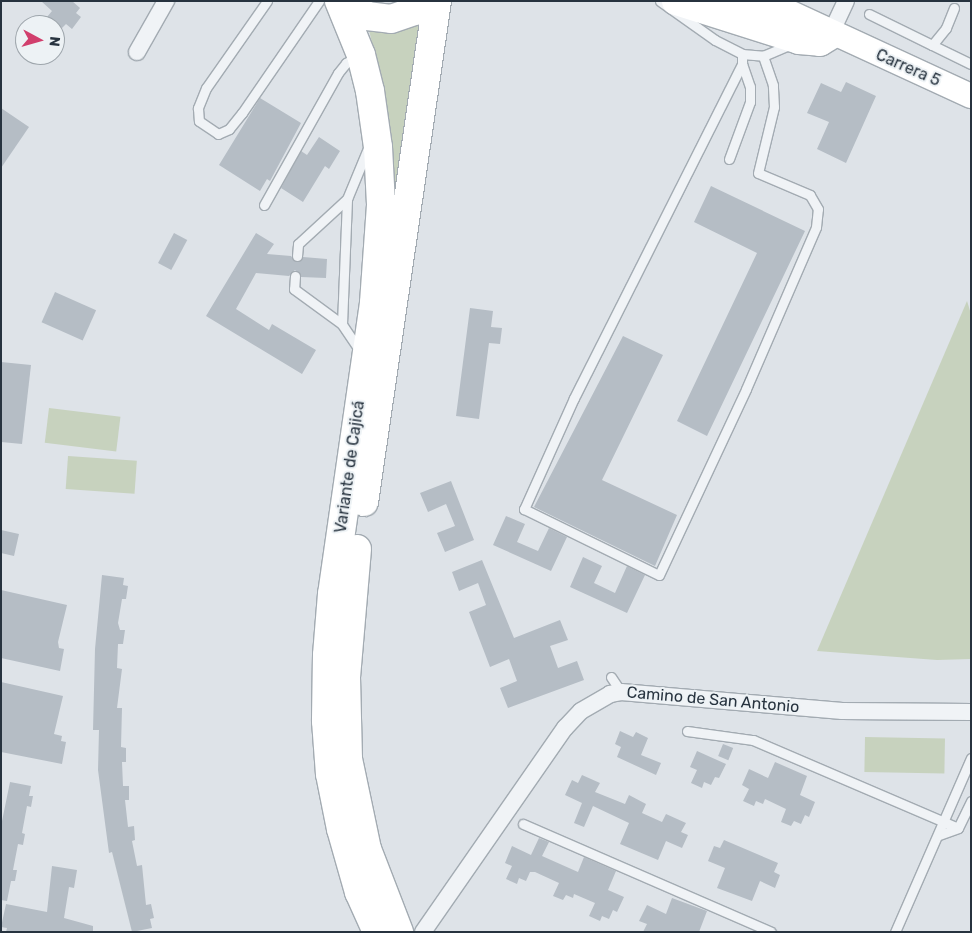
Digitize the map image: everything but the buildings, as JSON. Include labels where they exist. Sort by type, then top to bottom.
[{"type":"highway","name":"Variante de Cajicá","points":[[339,1],[361,55],[376,128],[381,206],[379,251],[366,360],[332,594],[326,655],[326,721],[330,774],[341,829],[359,892],[377,932]]},
{"type":"highway","points":[[344,1],[367,16],[391,19],[414,11],[425,1]]},
{"type":"highway","name":"Variante de Cajicá","points":[[399,932],[367,849],[356,803],[348,759],[346,677],[355,564],[438,1]]},
{"type":"highway","points":[[421,118],[438,76],[452,1]]},
{"type":"highway","points":[[676,1],[800,40],[820,42],[836,36]]},
{"type":"main road","name":"Carrera 5","points":[[729,1],[836,36]]},
{"type":"main road","name":"Carrera 5","points":[[765,1],[836,36],[971,96]]},
{"type":"street","points":[[137,52],[166,1]]},
{"type":"street","points":[[836,36],[846,1]]},
{"type":"street","name":"Camino de San Antonio","points":[[423,932],[565,728],[595,701],[621,692],[842,711],[971,712]]},
{"type":"lane","points":[[267,1],[206,88],[198,108],[199,121],[218,134],[229,128],[242,113],[319,1]]},
{"type":"lane","points":[[660,1],[742,59],[750,87],[750,102],[728,159]]},
{"type":"lane","points":[[932,44],[946,28],[954,8]]},
{"type":"lane","points":[[869,14],[971,64]]},
{"type":"lane","points":[[742,59],[763,56],[800,40]]},
{"type":"lane","points":[[264,205],[338,73],[346,63],[361,55]]},
{"type":"lane","points":[[742,59],[574,398],[524,509],[659,575],[746,389],[816,227],[818,209],[810,195],[758,173],[774,107],[773,85],[763,56]]},
{"type":"lane","points":[[342,324],[348,199],[376,128]]},
{"type":"lane","points":[[297,256],[298,244],[348,199]]},
{"type":"lane","points":[[296,276],[294,289],[342,324],[366,360]]},
{"type":"lane","points":[[611,677],[621,692]]},
{"type":"lane","points":[[687,731],[753,740],[958,828]]},
{"type":"lane","points":[[895,932],[971,758]]},
{"type":"lane","points":[[939,835],[958,828],[971,802]]},
{"type":"lane","points":[[523,824],[771,932]]},
{"type":"green space","points":[[420,21],[392,226],[387,107],[369,30]]},
{"type":"green space","points":[[967,301],[971,314],[971,659],[937,660],[817,651]]},
{"type":"green space","points":[[49,408],[120,417],[116,452],[45,443]]},
{"type":"green space","points":[[68,456],[137,461],[135,494],[66,489]]},
{"type":"green space","points":[[865,737],[945,738],[944,773],[864,772]]}]
